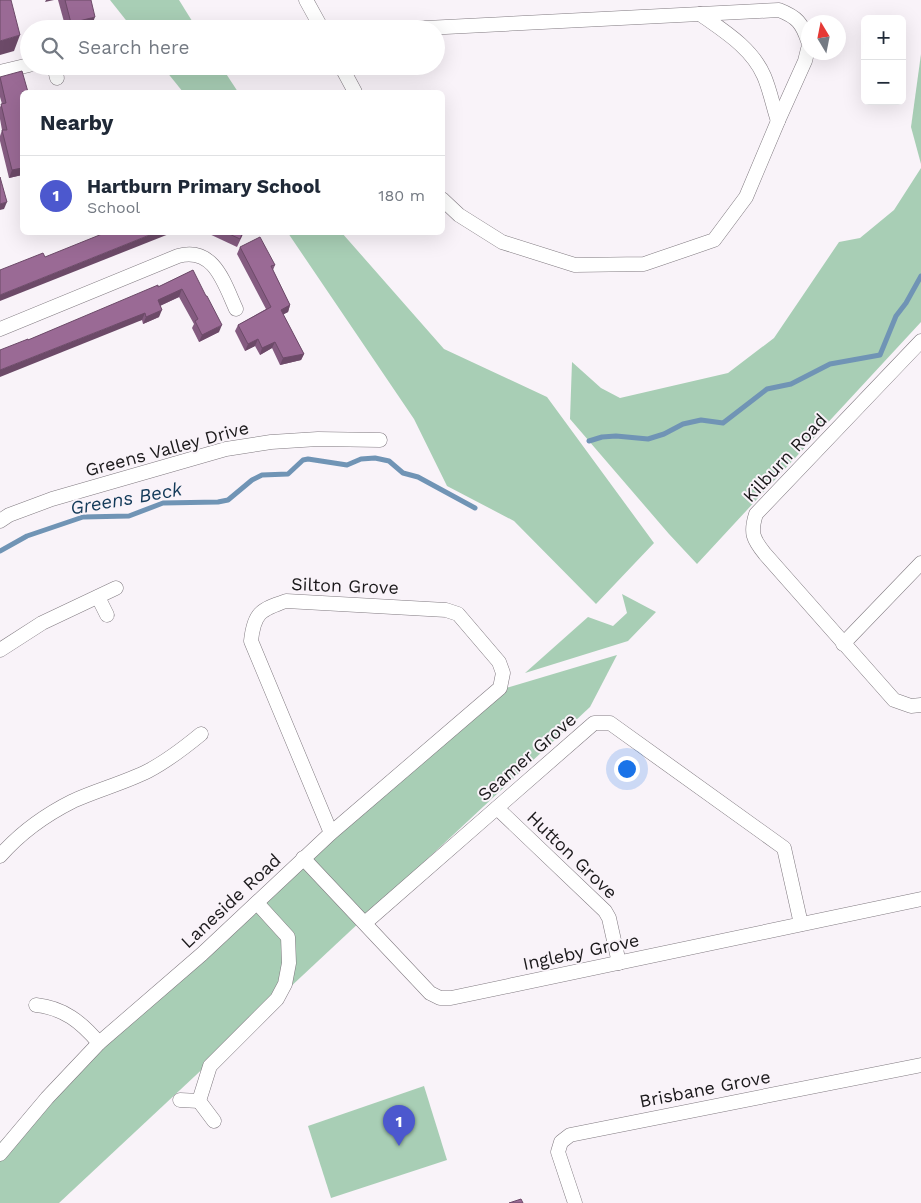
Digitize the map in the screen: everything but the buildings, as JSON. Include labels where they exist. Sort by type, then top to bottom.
[{"type":"street","points":[[306,0],[317,20]]},
{"type":"street","points":[[445,27],[779,10],[793,16],[801,24]]},
{"type":"street","points":[[700,14],[737,41],[753,58],[763,75],[778,120]]},
{"type":"street","points":[[445,202],[459,215],[502,242],[574,265],[644,264],[714,240],[746,197],[805,60]]},
{"type":"street","points":[[0,72],[20,67]]},
{"type":"street","points":[[346,75],[354,90]]},
{"type":"street","points":[[0,329],[178,256],[192,253],[202,256],[212,264],[236,309]]},
{"type":"street","name":"Kilburn Road","points":[[921,342],[756,514],[752,533],[756,544],[894,700],[911,706],[921,705]]},
{"type":"street","name":"Greens Valley Drive","points":[[0,521],[9,515],[52,499],[226,449],[290,440],[380,440]]},
{"type":"street","points":[[843,644],[921,562]]},
{"type":"street","points":[[0,650],[42,622],[116,588]]},
{"type":"street","points":[[98,597],[107,615]]},
{"type":"street","name":"Silton Grove","points":[[331,833],[251,641],[253,624],[264,609],[286,601],[446,610],[458,614],[499,662],[504,673],[500,688]]},
{"type":"street","name":"Laneside Road","points":[[0,1154],[47,1098],[99,1043],[202,954],[331,833],[500,688]]},
{"type":"street","name":"Seamer Grove","points":[[365,923],[594,724],[610,723],[784,848],[801,924]]},
{"type":"street","points":[[0,856],[16,838],[38,821],[74,801],[148,771],[175,755],[201,734]]},
{"type":"street","name":"Hutton Grove","points":[[497,808],[605,911],[609,918],[619,963]]},
{"type":"street","name":"Ingleby Grove","points":[[303,858],[430,993],[440,998],[451,998],[921,900]]},
{"type":"street","points":[[198,1101],[210,1066],[277,999],[285,984],[289,963],[288,937],[258,903]]},
{"type":"street","points":[[36,1005],[50,1006],[62,1010],[99,1043]]},
{"type":"street","name":"Brisbane Grove","points":[[575,1203],[558,1152],[561,1142],[570,1135],[921,1065]]},
{"type":"street","points":[[180,1100],[198,1101],[214,1120]]},
{"type":"green space","points":[[110,0],[179,0],[191,20],[126,20]]},
{"type":"green space","points":[[921,54],[921,164],[911,127]]},
{"type":"green space","points":[[169,75],[227,75],[237,90],[181,90]]},
{"type":"green space","points":[[921,168],[921,322],[697,564],[570,419],[572,362],[601,388],[620,398],[728,373],[774,338],[839,242],[860,238],[894,210]]},
{"type":"green space","points":[[289,235],[344,235],[444,349],[547,397],[654,543],[596,604],[514,521],[447,486],[414,419]]},
{"type":"green space","points":[[622,594],[656,612],[628,641],[525,673],[588,617],[613,626],[627,613]]},
{"type":"green space","points":[[617,655],[590,707],[59,1203],[0,1203],[0,1142],[103,1042],[506,688]]},
{"type":"green space","points":[[424,1086],[447,1160],[331,1198],[308,1126]]},
{"type":"waterway","name":"Greens Beck","points":[[589,441],[602,437],[616,436],[648,439],[664,434],[683,424],[701,420],[723,423],[767,389],[791,384],[830,364],[880,355],[896,316],[906,303],[921,276]]},
{"type":"waterway","name":"Greens Beck","points":[[0,551],[27,536],[83,517],[129,516],[163,503],[218,502],[228,500],[252,480],[262,475],[288,474],[303,460],[308,459],[347,465],[361,459],[375,458],[389,461],[403,473],[418,477],[475,508]]},
{"type":"place","name":"Hartburn Primary School","points":[[399,1146]]}]
